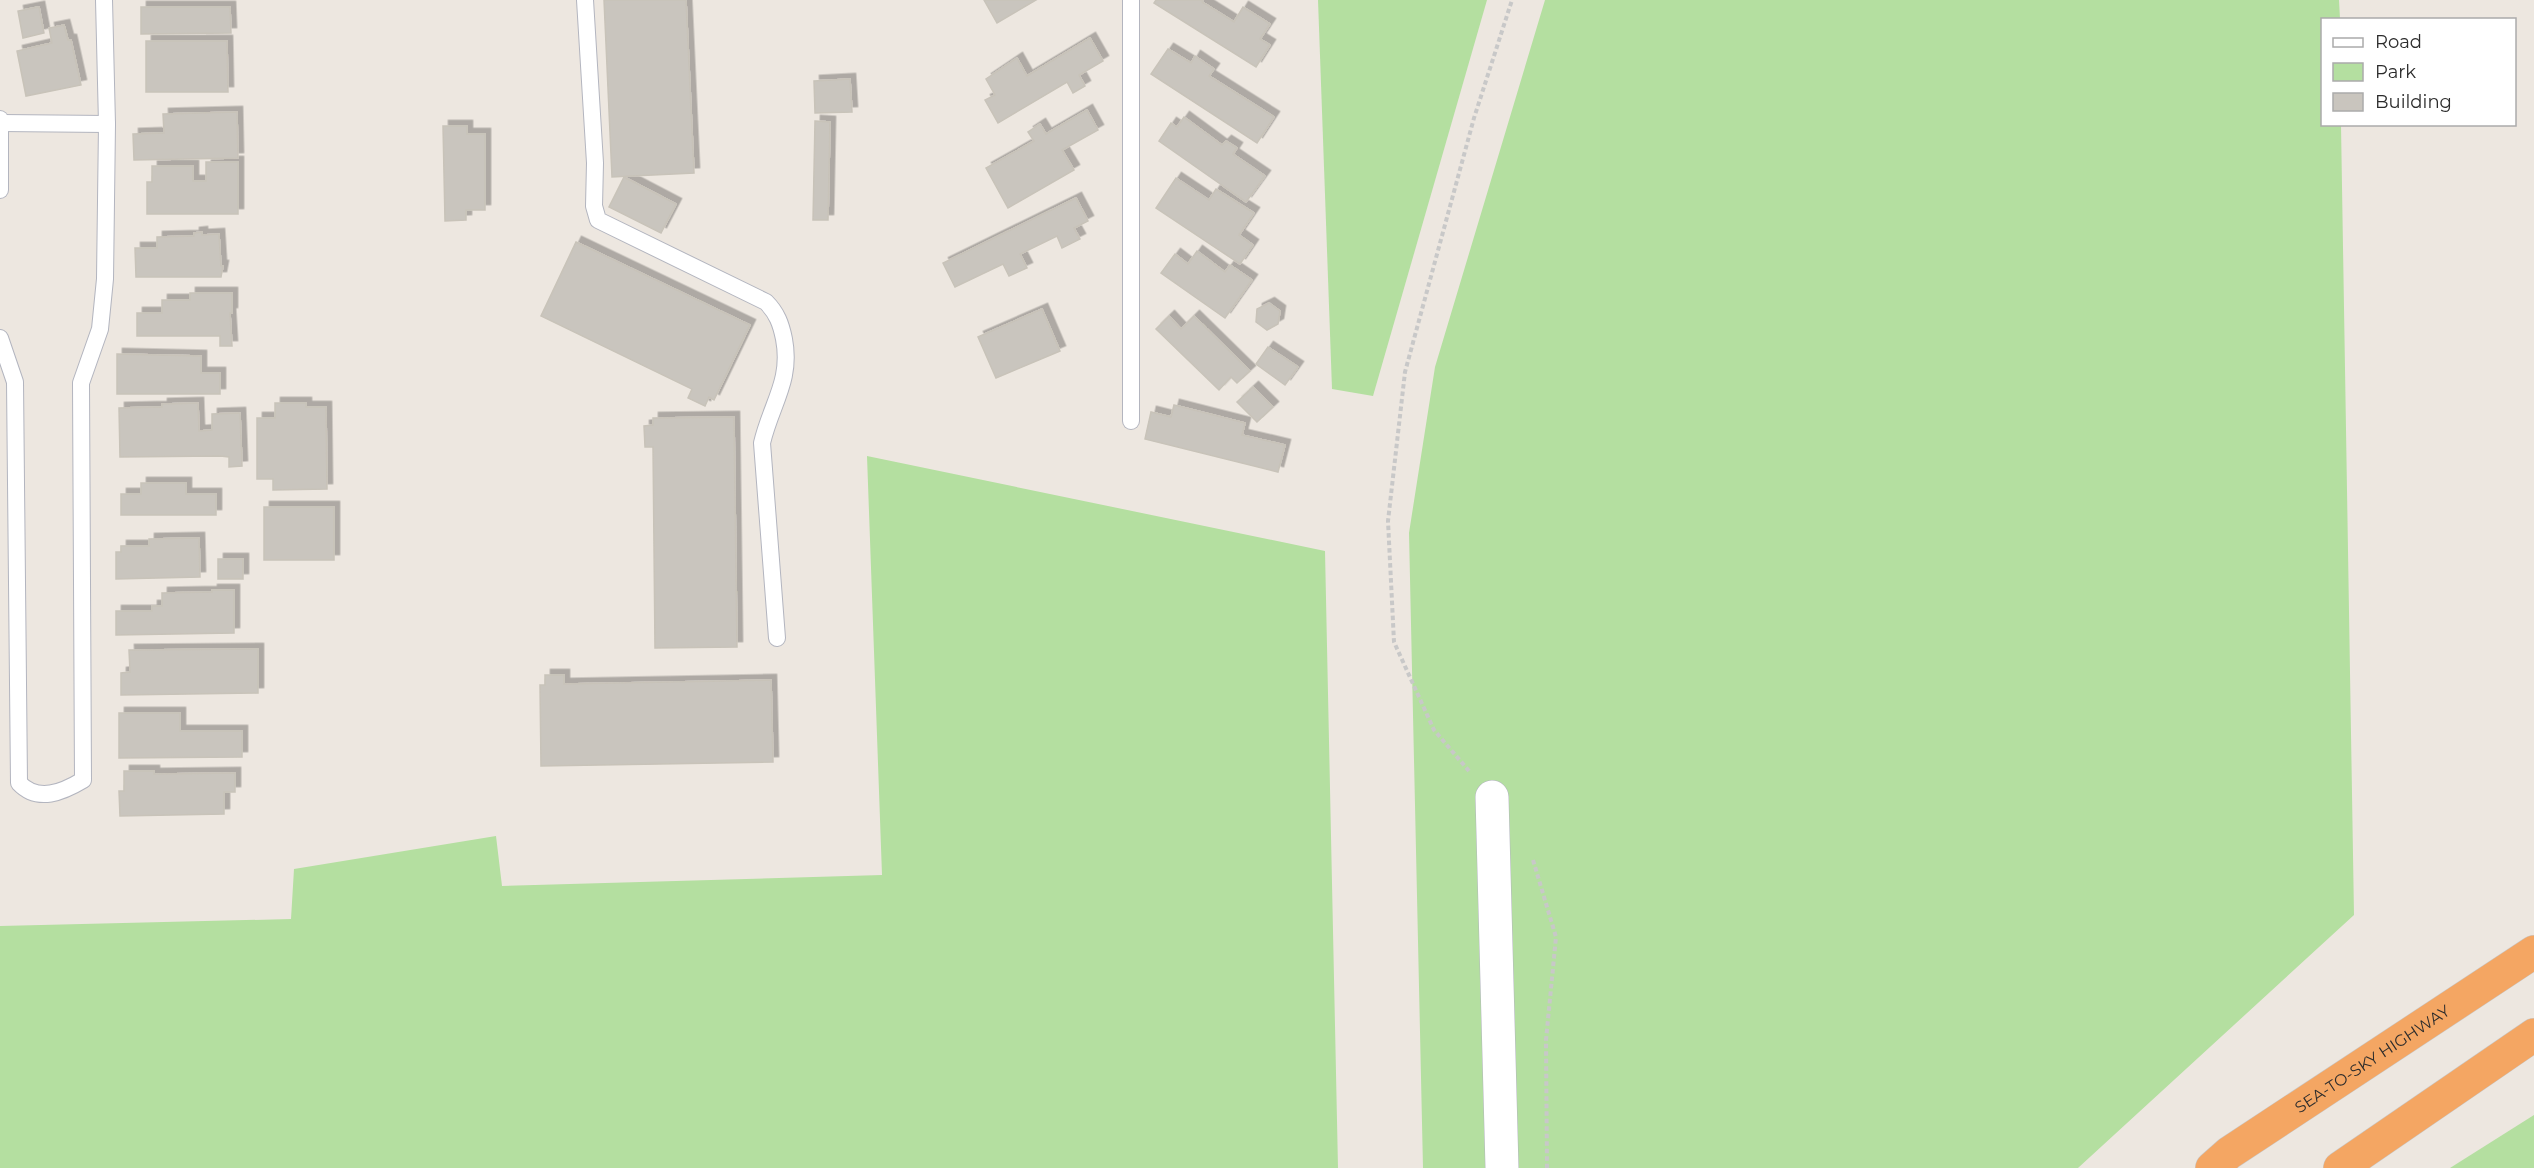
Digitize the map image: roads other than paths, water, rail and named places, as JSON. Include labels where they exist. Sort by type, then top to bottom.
[{"type":"highway","name":"SEA-TO-SKY HIGHWAY","points":[[2212,1168],[2229,1153],[2534,952]]},
{"type":"highway","points":[[2340,1168],[2534,1035]]},
{"type":"street","points":[[1492,797],[1502,1168]]},
{"type":"lane","points":[[0,338],[15,382],[19,783],[26,790],[48,795],[69,789],[84,780],[81,383],[100,329],[105,279],[107,124],[104,0]]},
{"type":"lane","points":[[585,0],[595,163],[594,206],[598,220],[766,302],[776,313],[787,358],[782,386],[767,420],[762,443],[777,638]]},
{"type":"lane","points":[[1131,0],[1131,422]]},
{"type":"lane","points":[[0,190],[1,121],[107,124]]}]
